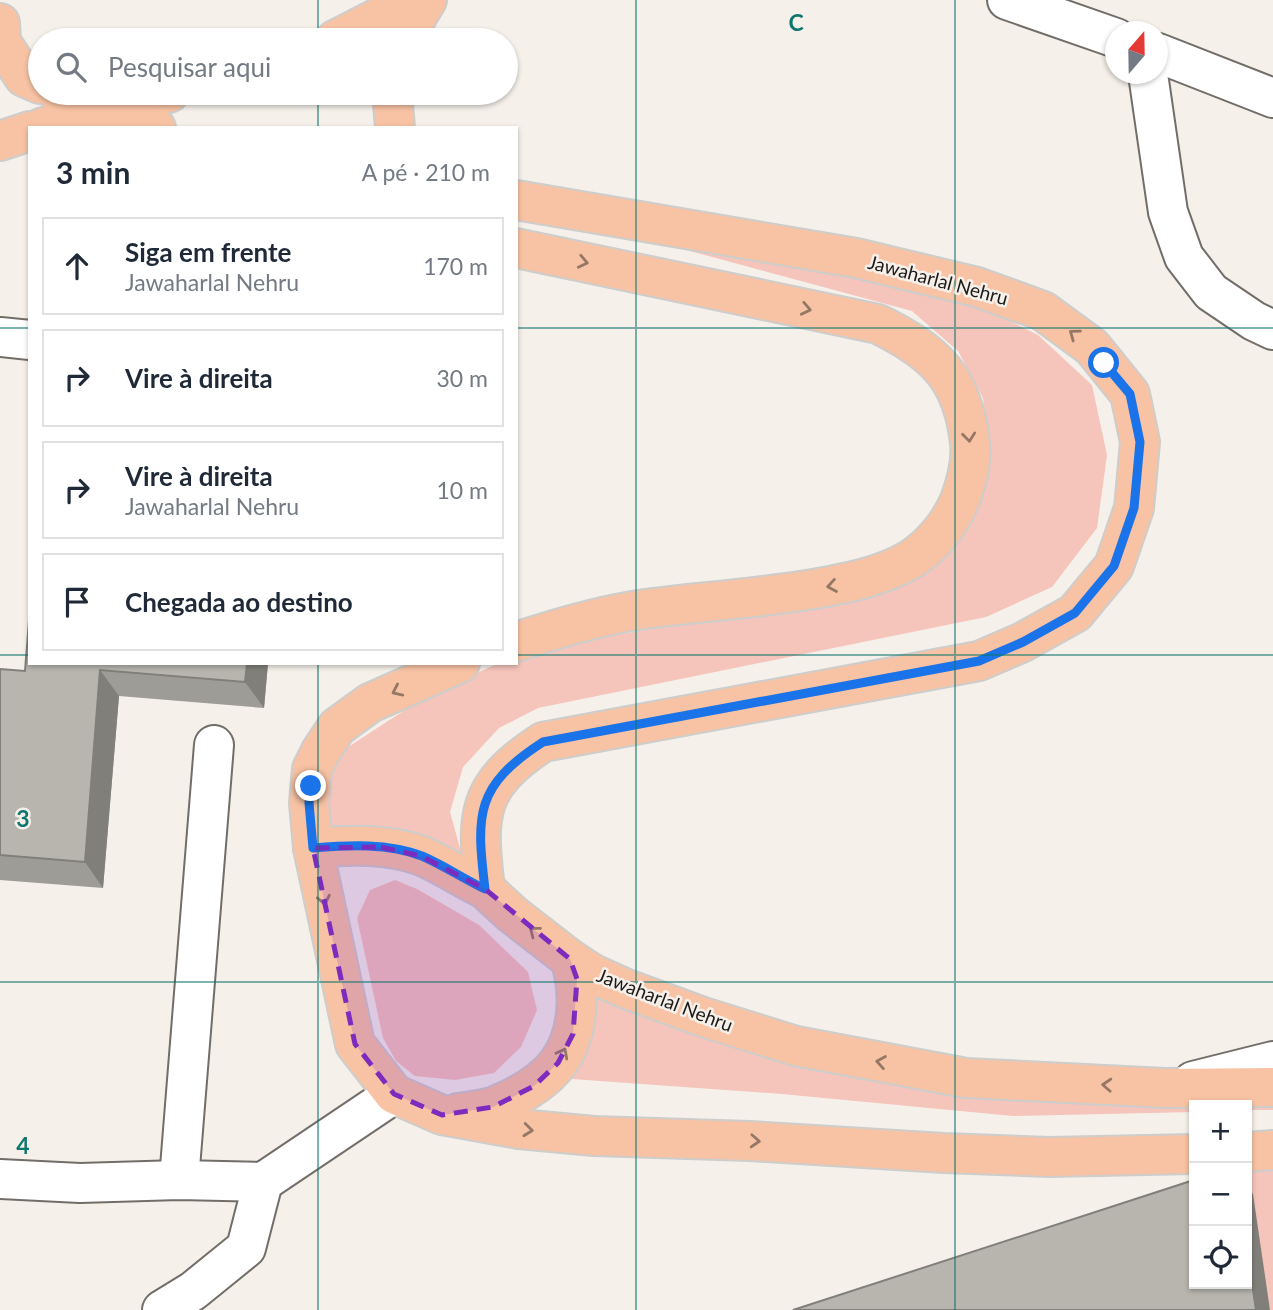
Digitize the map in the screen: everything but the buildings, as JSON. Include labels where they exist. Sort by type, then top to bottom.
[{"type":"main road","points":[[358,28],[413,0]]},
{"type":"main road","points":[[412,28],[427,0]]},
{"type":"main road","points":[[0,23],[1,42],[24,77],[28,79]]},
{"type":"main road","points":[[84,105],[149,126]]},
{"type":"main road","points":[[47,126],[117,105]]},
{"type":"main road","points":[[393,105],[396,126]]},
{"type":"main road","points":[[0,141],[28,132]]},
{"type":"main road","name":"Jawaharlal Nehru","points":[[518,200],[856,258],[977,287],[1043,312],[1091,347],[1130,394],[1140,442],[1134,508],[1114,566],[1075,613],[1023,642],[979,661],[543,742],[515,760],[491,789],[481,815],[480,850],[485,889],[512,914],[570,959],[624,988],[703,1017],[796,1046],[966,1078],[1165,1088],[1273,1087]]},
{"type":"main road","points":[[518,248],[878,324],[911,340],[933,359],[955,386],[967,414],[971,449],[968,478],[957,507],[941,534],[910,559],[864,580],[792,592],[641,609],[564,626],[518,641]]},
{"type":"main road","points":[[456,665],[370,703],[337,727],[312,769],[309,803],[313,848],[355,1044],[394,1094],[442,1115],[519,1129],[594,1136],[750,1141],[1049,1157],[1189,1154]]},
{"type":"main road","points":[[313,848],[345,845],[381,847],[421,856],[485,889]]},
{"type":"main road","points":[[442,1115],[493,1107],[534,1086],[558,1063],[573,1034],[577,979],[570,959]]},
{"type":"main road","points":[[1252,1152],[1273,1150]]},
{"type":"street","points":[[1007,0],[1073,10],[1105,31]]},
{"type":"street","points":[[1168,57],[1273,98]]},
{"type":"street","points":[[1149,84],[1168,212],[1184,257],[1211,292],[1254,321],[1273,330]]},
{"type":"street","points":[[0,337],[28,340]]},
{"type":"street","points":[[179,1180],[214,744]]},
{"type":"street","points":[[1165,1088],[1273,1061]]},
{"type":"street","points":[[0,1179],[80,1183],[179,1180],[263,1182],[394,1094]]},
{"type":"street","points":[[162,1310],[192,1292],[246,1248],[263,1182]]},
{"type":"highlighted area","points":[[381,847],[421,856],[485,889],[570,959],[577,979],[573,1034],[558,1063],[534,1086],[493,1107],[442,1115],[394,1094],[355,1044],[313,848]]},
{"type":"shaded area","points":[[518,199],[986,309],[1038,335],[1092,385],[1107,455],[1097,528],[1052,587],[986,617],[538,708],[499,728],[463,767],[450,812],[463,859],[435,840],[410,831],[370,826],[330,826],[326,787],[345,749],[425,697],[495,665],[518,665],[518,654],[898,582],[989,448],[983,398],[958,351],[912,311],[518,205]]},
{"type":"shaded area","points":[[395,880],[417,889],[479,925],[528,972],[537,1010],[521,1047],[494,1073],[455,1080],[415,1076],[396,1061],[383,1038],[357,918],[370,890]]},
{"type":"shaded area","points":[[580,980],[805,1059],[1273,1094],[1273,1110],[1252,1110],[1252,1100],[1189,1100],[1189,1112],[1013,1116],[782,1094],[558,1078]]},
{"type":"shaded area","points":[[1273,1164],[1273,1310],[1270,1310],[1252,1215],[1252,1166]]},
{"type":"route","points":[[311,786],[309,803],[313,848],[345,845],[381,847],[421,856],[485,889],[480,850],[481,815],[491,789],[515,760],[543,742],[979,661],[1023,642],[1075,613],[1114,566],[1134,508],[1140,442],[1130,394],[1104,363]]}]
